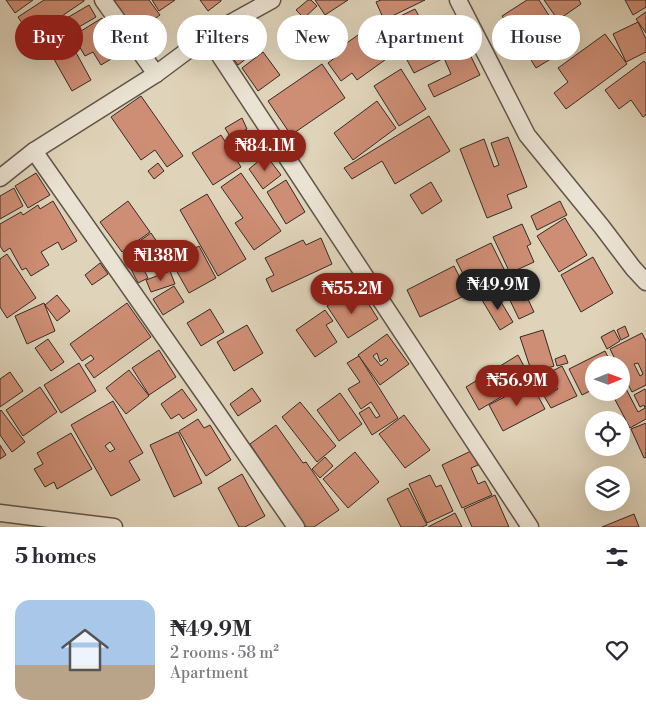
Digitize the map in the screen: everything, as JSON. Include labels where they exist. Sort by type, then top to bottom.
[{"type":"street","points":[[103,0],[156,74]]},
{"type":"street","points":[[245,15],[272,0]]},
{"type":"street","points":[[458,0],[528,135],[646,282]]},
{"type":"street","points":[[0,178],[34,151],[156,74],[177,58]]},
{"type":"street","points":[[223,60],[530,527]]},
{"type":"street","points":[[34,151],[296,527]]},
{"type":"street","points":[[0,513],[114,527]]},
{"type":"building","points":[[6,0],[33,0],[15,13]]},
{"type":"building","points":[[44,0],[84,0],[63,15],[21,15]]},
{"type":"building","points":[[114,0],[149,0],[160,15],[124,15]]},
{"type":"building","points":[[152,0],[175,0],[159,11]]},
{"type":"building","points":[[200,0],[221,0],[221,1],[208,11]]},
{"type":"building","points":[[308,0],[311,0],[317,6],[307,15],[301,15],[296,10]]},
{"type":"building","points":[[315,0],[348,0],[325,15]]},
{"type":"building","points":[[381,0],[425,0],[394,15],[382,15],[376,2]]},
{"type":"building","points":[[527,0],[539,0],[549,15],[504,15]]},
{"type":"building","points":[[544,0],[579,0],[581,4],[565,15],[554,15]]},
{"type":"building","points":[[625,0],[646,0],[646,7],[633,15]]},
{"type":"building","points":[[89,5],[95,15],[93,15],[93,19],[83,25],[83,15],[72,15]]},
{"type":"building","points":[[415,9],[418,15],[403,15]]},
{"type":"building","points":[[646,12],[646,33],[636,19]]},
{"type":"building","points":[[638,22],[646,39],[646,52],[626,62],[613,34]]},
{"type":"building","points":[[93,24],[93,52],[85,56],[83,53],[83,30]]},
{"type":"building","points":[[605,34],[627,64],[566,109],[554,93],[568,82],[558,68],[569,60],[580,60],[580,52]]},
{"type":"building","points":[[358,35],[358,60],[385,60],[357,80],[352,73],[341,81],[328,63],[332,60],[348,60],[348,42]]},
{"type":"building","points":[[267,57],[280,75],[258,91],[242,68],[252,60],[267,60]]},
{"type":"building","points":[[54,60],[80,60],[91,80],[72,91]]},
{"type":"building","points":[[98,60],[109,60],[101,65]]},
{"type":"building","points":[[234,60],[244,60],[238,65]]},
{"type":"building","points":[[407,60],[440,60],[414,73]]},
{"type":"building","points":[[445,60],[473,60],[480,75],[434,97],[428,85],[451,74]]},
{"type":"building","points":[[531,60],[549,60],[536,68]]},
{"type":"building","points":[[644,61],[646,64],[646,115],[643,117],[631,100],[619,109],[605,90]]},
{"type":"building","points":[[322,64],[345,98],[291,135],[268,101]]},
{"type":"building","points":[[401,69],[426,109],[399,126],[374,86]]},
{"type":"building","points":[[141,96],[183,156],[167,167],[155,150],[141,160],[111,117]]},
{"type":"building","points":[[377,101],[396,128],[353,160],[334,133]]},
{"type":"building","points":[[429,116],[450,151],[395,184],[382,161],[352,179],[344,168]]},
{"type":"building","points":[[242,118],[247,129],[231,138],[225,128]]},
{"type":"building","points":[[221,135],[241,167],[213,185],[192,153]]},
{"type":"building","points":[[253,135],[261,154],[243,162],[235,144]]},
{"type":"building","points":[[508,137],[527,187],[507,195],[512,208],[487,218],[460,149],[484,139],[494,167],[499,165],[491,143]]},
{"type":"building","points":[[266,155],[281,175],[263,189],[249,169]]},
{"type":"building","points":[[158,163],[164,171],[154,179],[148,171]]},
{"type":"building","points":[[36,173],[50,195],[28,208],[15,186]]},
{"type":"building","points":[[241,173],[281,231],[254,250],[235,223],[243,218],[221,187]]},
{"type":"building","points":[[286,180],[305,212],[286,224],[267,192]]},
{"type":"building","points":[[431,182],[442,201],[422,214],[410,195]]},
{"type":"building","points":[[14,188],[23,206],[0,219],[0,196]]},
{"type":"building","points":[[207,194],[246,259],[218,276],[180,210]]},
{"type":"building","points":[[53,201],[77,241],[62,250],[58,242],[41,252],[49,265],[31,276],[26,268],[22,270],[10,248],[4,252],[0,246],[0,224],[21,212],[23,215],[38,205],[40,209]]},
{"type":"building","points":[[128,201],[150,232],[122,252],[100,222]]},
{"type":"building","points":[[560,201],[567,215],[537,230],[531,216]]},
{"type":"building","points":[[565,218],[587,255],[559,272],[537,236]]},
{"type":"building","points":[[522,224],[531,244],[527,246],[534,262],[510,273],[493,237]]},
{"type":"building","points":[[151,233],[168,258],[152,270],[134,245]]},
{"type":"building","points":[[321,238],[332,264],[272,292],[266,279],[274,275],[265,258],[303,240],[306,245]]},
{"type":"building","points":[[491,243],[505,271],[470,288],[456,260]]},
{"type":"building","points":[[199,246],[216,278],[189,293],[171,261]]},
{"type":"building","points":[[133,248],[148,278],[138,283],[123,253]]},
{"type":"building","points":[[7,254],[36,298],[7,318],[0,307],[0,259]]},
{"type":"building","points":[[593,257],[613,293],[581,312],[561,275]]},
{"type":"building","points":[[100,263],[108,274],[92,285],[85,275]]},
{"type":"building","points":[[454,266],[468,294],[420,317],[407,290]]},
{"type":"building","points":[[170,271],[175,284],[151,292],[146,280]]},
{"type":"building","points":[[519,280],[534,312],[519,319],[504,288]]},
{"type":"building","points":[[174,286],[184,302],[163,315],[153,299]]},
{"type":"building","points":[[495,292],[513,322],[500,330],[482,300]]},
{"type":"building","points":[[345,294],[352,306],[365,298],[378,319],[348,338],[327,306]]},
{"type":"building","points":[[57,295],[70,311],[57,321],[45,305]]},
{"type":"building","points":[[44,303],[55,331],[27,344],[15,316]]},
{"type":"building","points":[[127,303],[151,337],[94,378],[85,365],[94,359],[91,355],[82,361],[70,344]]},
{"type":"building","points":[[210,309],[224,332],[201,346],[187,323]]},
{"type":"building","points":[[325,310],[333,321],[326,325],[337,342],[315,357],[296,330]]},
{"type":"building","points":[[247,325],[263,353],[234,371],[217,342]]},
{"type":"building","points":[[625,326],[629,336],[621,340],[617,330]]},
{"type":"building","points":[[543,330],[554,366],[532,373],[520,337]]},
{"type":"building","points":[[614,330],[620,341],[607,349],[601,337]]},
{"type":"building","points":[[642,333],[646,341],[646,385],[632,392],[630,388],[630,356],[614,356],[610,349]],"holes":[[[638,363],[643,374],[640,376],[634,364]]]},
{"type":"building","points":[[387,334],[409,364],[380,385],[358,355]],"holes":[[[377,353],[380,362],[386,358],[388,360],[381,366],[373,356]]]},
{"type":"building","points":[[48,339],[64,362],[51,371],[35,348]]},
{"type":"building","points":[[159,350],[176,377],[149,395],[132,368]]},
{"type":"building","points":[[605,351],[608,356],[595,356]]},
{"type":"building","points":[[518,355],[531,379],[479,410],[466,387]]},
{"type":"building","points":[[565,355],[568,363],[557,366],[555,359]]},
{"type":"building","points":[[359,356],[398,418],[372,435],[359,413],[369,407],[376,418],[380,416],[371,402],[361,409],[348,389],[360,382],[347,363]]},
{"type":"building","points":[[585,361],[585,394],[582,395],[569,369]]},
{"type":"building","points":[[79,363],[96,391],[61,413],[44,385]]},
{"type":"building","points":[[562,366],[577,396],[551,408],[544,396],[558,389],[556,386],[544,394],[543,390],[537,393],[531,382]]},
{"type":"building","points":[[129,370],[149,396],[126,414],[106,388]]},
{"type":"building","points":[[10,372],[23,391],[0,407],[0,379]]},
{"type":"building","points":[[531,383],[545,409],[503,431],[489,405]]},
{"type":"building","points":[[40,387],[57,412],[23,436],[6,410]]},
{"type":"building","points":[[252,388],[261,401],[238,416],[230,404]]},
{"type":"building","points":[[182,389],[197,410],[183,419],[179,414],[171,419],[161,404]]},
{"type":"building","points":[[645,389],[646,419],[630,428],[630,411],[621,411],[616,401],[630,401],[630,396],[638,412],[645,408],[644,405],[640,407],[634,395]]},
{"type":"building","points":[[340,393],[362,424],[339,441],[317,410]]},
{"type":"building","points":[[113,401],[143,453],[129,461],[140,480],[111,496],[71,425]],"holes":[[[110,442],[115,449],[110,452],[105,446]]]},
{"type":"building","points":[[300,402],[336,446],[317,462],[282,417]]},
{"type":"building","points":[[1,410],[25,442],[12,452],[0,435]]},
{"type":"building","points":[[404,415],[430,450],[405,468],[379,434]]},
{"type":"building","points":[[198,419],[204,428],[210,425],[231,460],[206,476],[179,431]]},
{"type":"building","points":[[646,423],[646,457],[644,458],[631,429]]},
{"type":"building","points":[[276,425],[303,463],[306,462],[339,510],[314,527],[306,527],[250,444]]},
{"type":"building","points":[[178,432],[202,483],[174,497],[150,445]]},
{"type":"building","points":[[71,433],[92,469],[57,489],[54,482],[45,487],[34,469],[43,464],[37,453]]},
{"type":"building","points":[[0,445],[6,455],[0,459]]},
{"type":"building","points":[[471,451],[478,465],[471,468],[478,484],[485,481],[492,495],[462,508],[442,465]]},
{"type":"building","points":[[355,452],[379,482],[348,508],[323,479]]},
{"type":"building","points":[[325,457],[333,466],[320,478],[312,469]]},
{"type":"building","points":[[242,474],[265,516],[245,527],[239,527],[218,488]]},
{"type":"building","points":[[430,475],[436,487],[441,485],[453,511],[427,523],[409,484]]},
{"type":"building","points":[[408,488],[427,525],[422,527],[401,527],[387,499]]},
{"type":"building","points":[[495,495],[509,527],[472,527],[464,509]]},
{"type":"building","points":[[455,513],[462,527],[428,527]]},
{"type":"building","points":[[634,514],[639,527],[602,527]]}]
